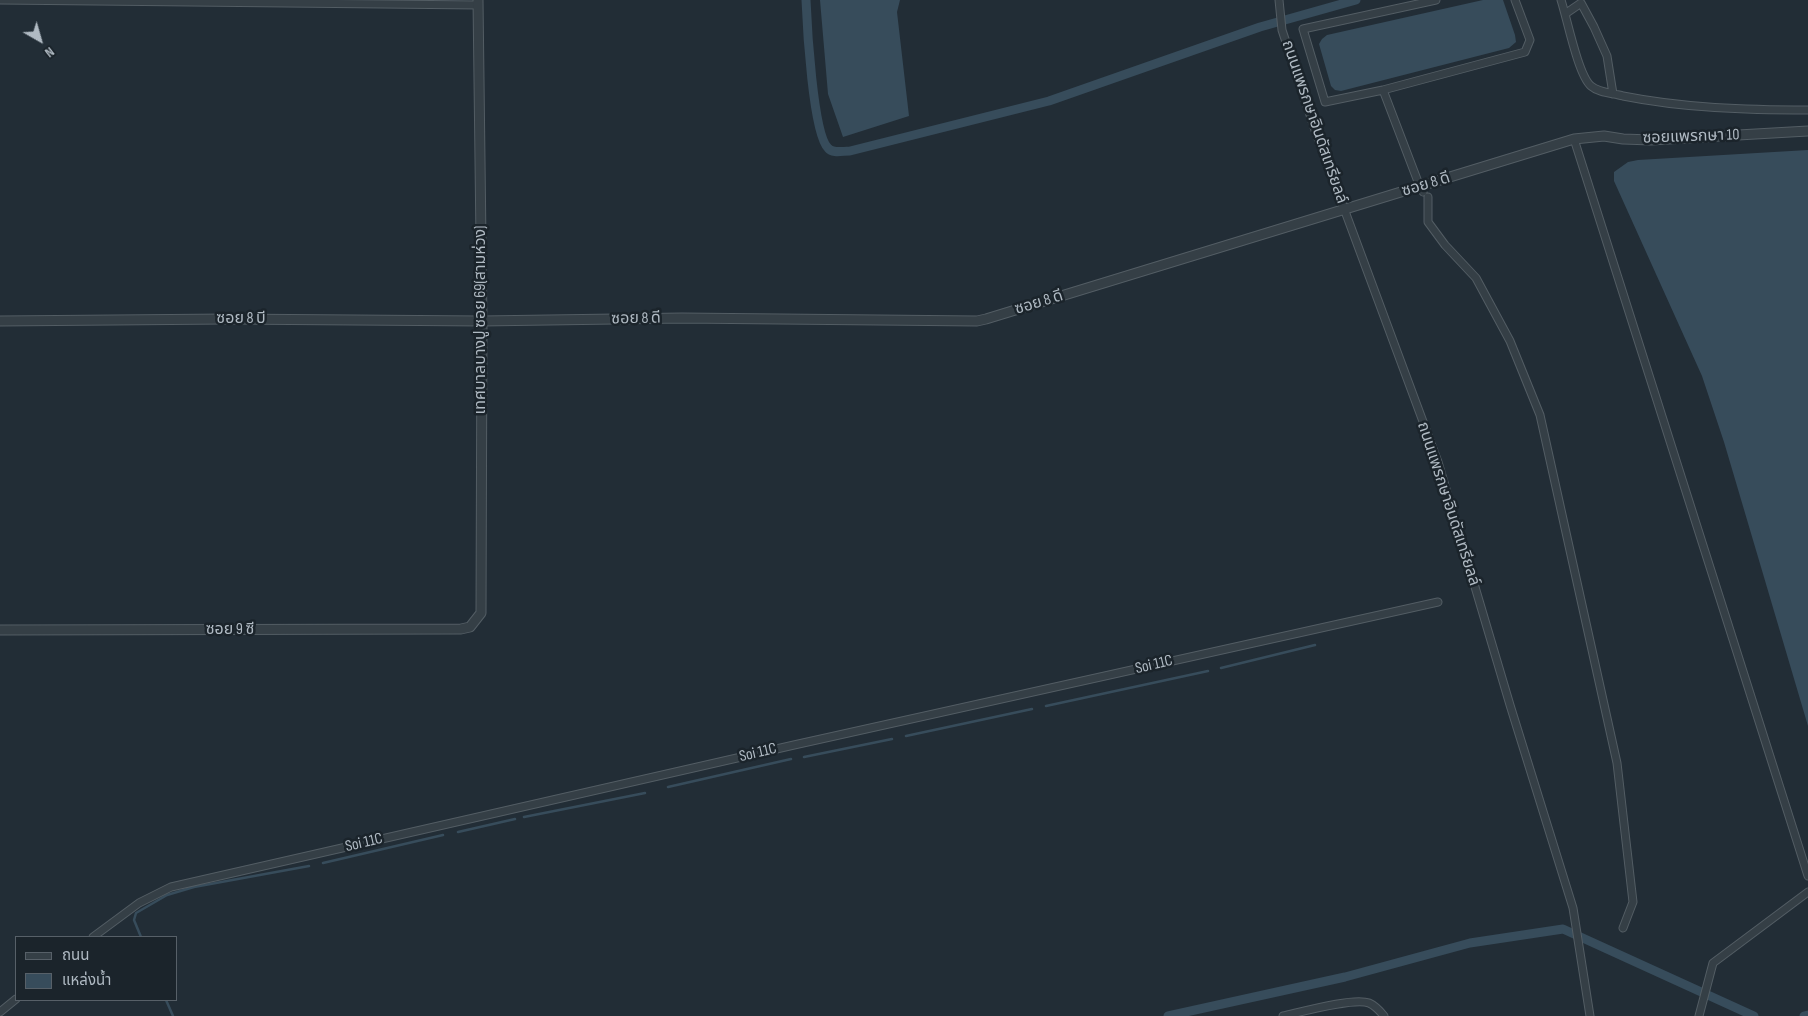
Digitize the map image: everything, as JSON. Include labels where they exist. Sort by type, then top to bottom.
[{"type":"street","points":[[0,0],[478,3]]},
{"type":"street","points":[[1436,0],[1303,29],[1326,102],[1383,90],[1526,52],[1530,40],[1515,0]]},
{"type":"street","points":[[1561,0],[1582,73],[1590,85],[1600,91],[1654,102],[1757,110],[1808,110]]},
{"type":"street","points":[[1565,14],[1580,1],[1607,56],[1613,94]]},
{"type":"street","name":"ถนนแพรกษาอินดัสเทรียลล์","points":[[1279,2],[1282,30],[1316,133],[1438,462],[1574,914],[1590,1016]]},
{"type":"street","name":"เทศบาลบางปู ซอย 69(สามห่วง)","points":[[461,629],[470,627],[481,613],[482,321],[478,3]]},
{"type":"street","points":[[1383,90],[1424,192],[1428,222],[1445,245],[1476,278],[1510,342],[1540,415],[1617,763],[1633,902],[1623,928]]},
{"type":"street","name":"ซอยแพรกษา 10","points":[[1574,139],[1604,136],[1623,139],[1682,138],[1808,131]]},
{"type":"street","points":[[1574,139],[1808,876]]},
{"type":"street","name":"ซอย 8 ดี","points":[[482,321],[682,318],[978,321],[1343,210],[1424,192],[1574,139]]},
{"type":"street","name":"ซอย 8 บี","points":[[0,321],[227,319],[482,321]]},
{"type":"street","name":"Soi 11C","points":[[94,936],[139,903],[172,887],[794,745],[1438,602]]},
{"type":"street","name":"ซอย 9 ซี","points":[[0,630],[461,629]]},
{"type":"street","points":[[1699,1014],[1713,963],[1808,892]]},
{"type":"street","points":[[0,1012],[15,1000]]},
{"type":"street","points":[[1283,1016],[1339,1003],[1368,1002],[1384,1016]]},
{"type":"water","points":[[820,0],[900,0],[897,12],[909,116],[843,137],[828,94]]},
{"type":"water","points":[[1483,0],[1503,0],[1516,42],[1509,48],[1341,91],[1335,90],[1331,86],[1319,44],[1327,35]]},
{"type":"water","points":[[1808,150],[1808,726],[1724,442],[1702,376],[1614,181],[1614,172],[1628,162],[1638,160]]},
{"type":"waterway","points":[[806,0],[812,78],[818,122],[828,148],[838,152],[850,151],[1049,101],[1260,27],[1356,0]]},
{"type":"waterway","points":[[1221,668],[1315,645]]},
{"type":"waterway","points":[[1046,706],[1208,671]]},
{"type":"waterway","points":[[906,736],[1032,709]]},
{"type":"waterway","points":[[804,757],[892,739]]},
{"type":"waterway","points":[[668,787],[791,759]]},
{"type":"waterway","points":[[524,817],[645,793]]},
{"type":"waterway","points":[[458,832],[515,819]]},
{"type":"waterway","points":[[323,863],[443,835]]},
{"type":"waterway","points":[[141,936],[134,920],[136,913],[167,895],[194,887],[309,866]]},
{"type":"waterway","points":[[1168,1016],[1345,977],[1470,943],[1563,929],[1754,1016]]},
{"type":"waterway","points":[[166,1001],[173,1016]]},
{"type":"waterway","points":[[1804,1016],[1808,1015]]}]
